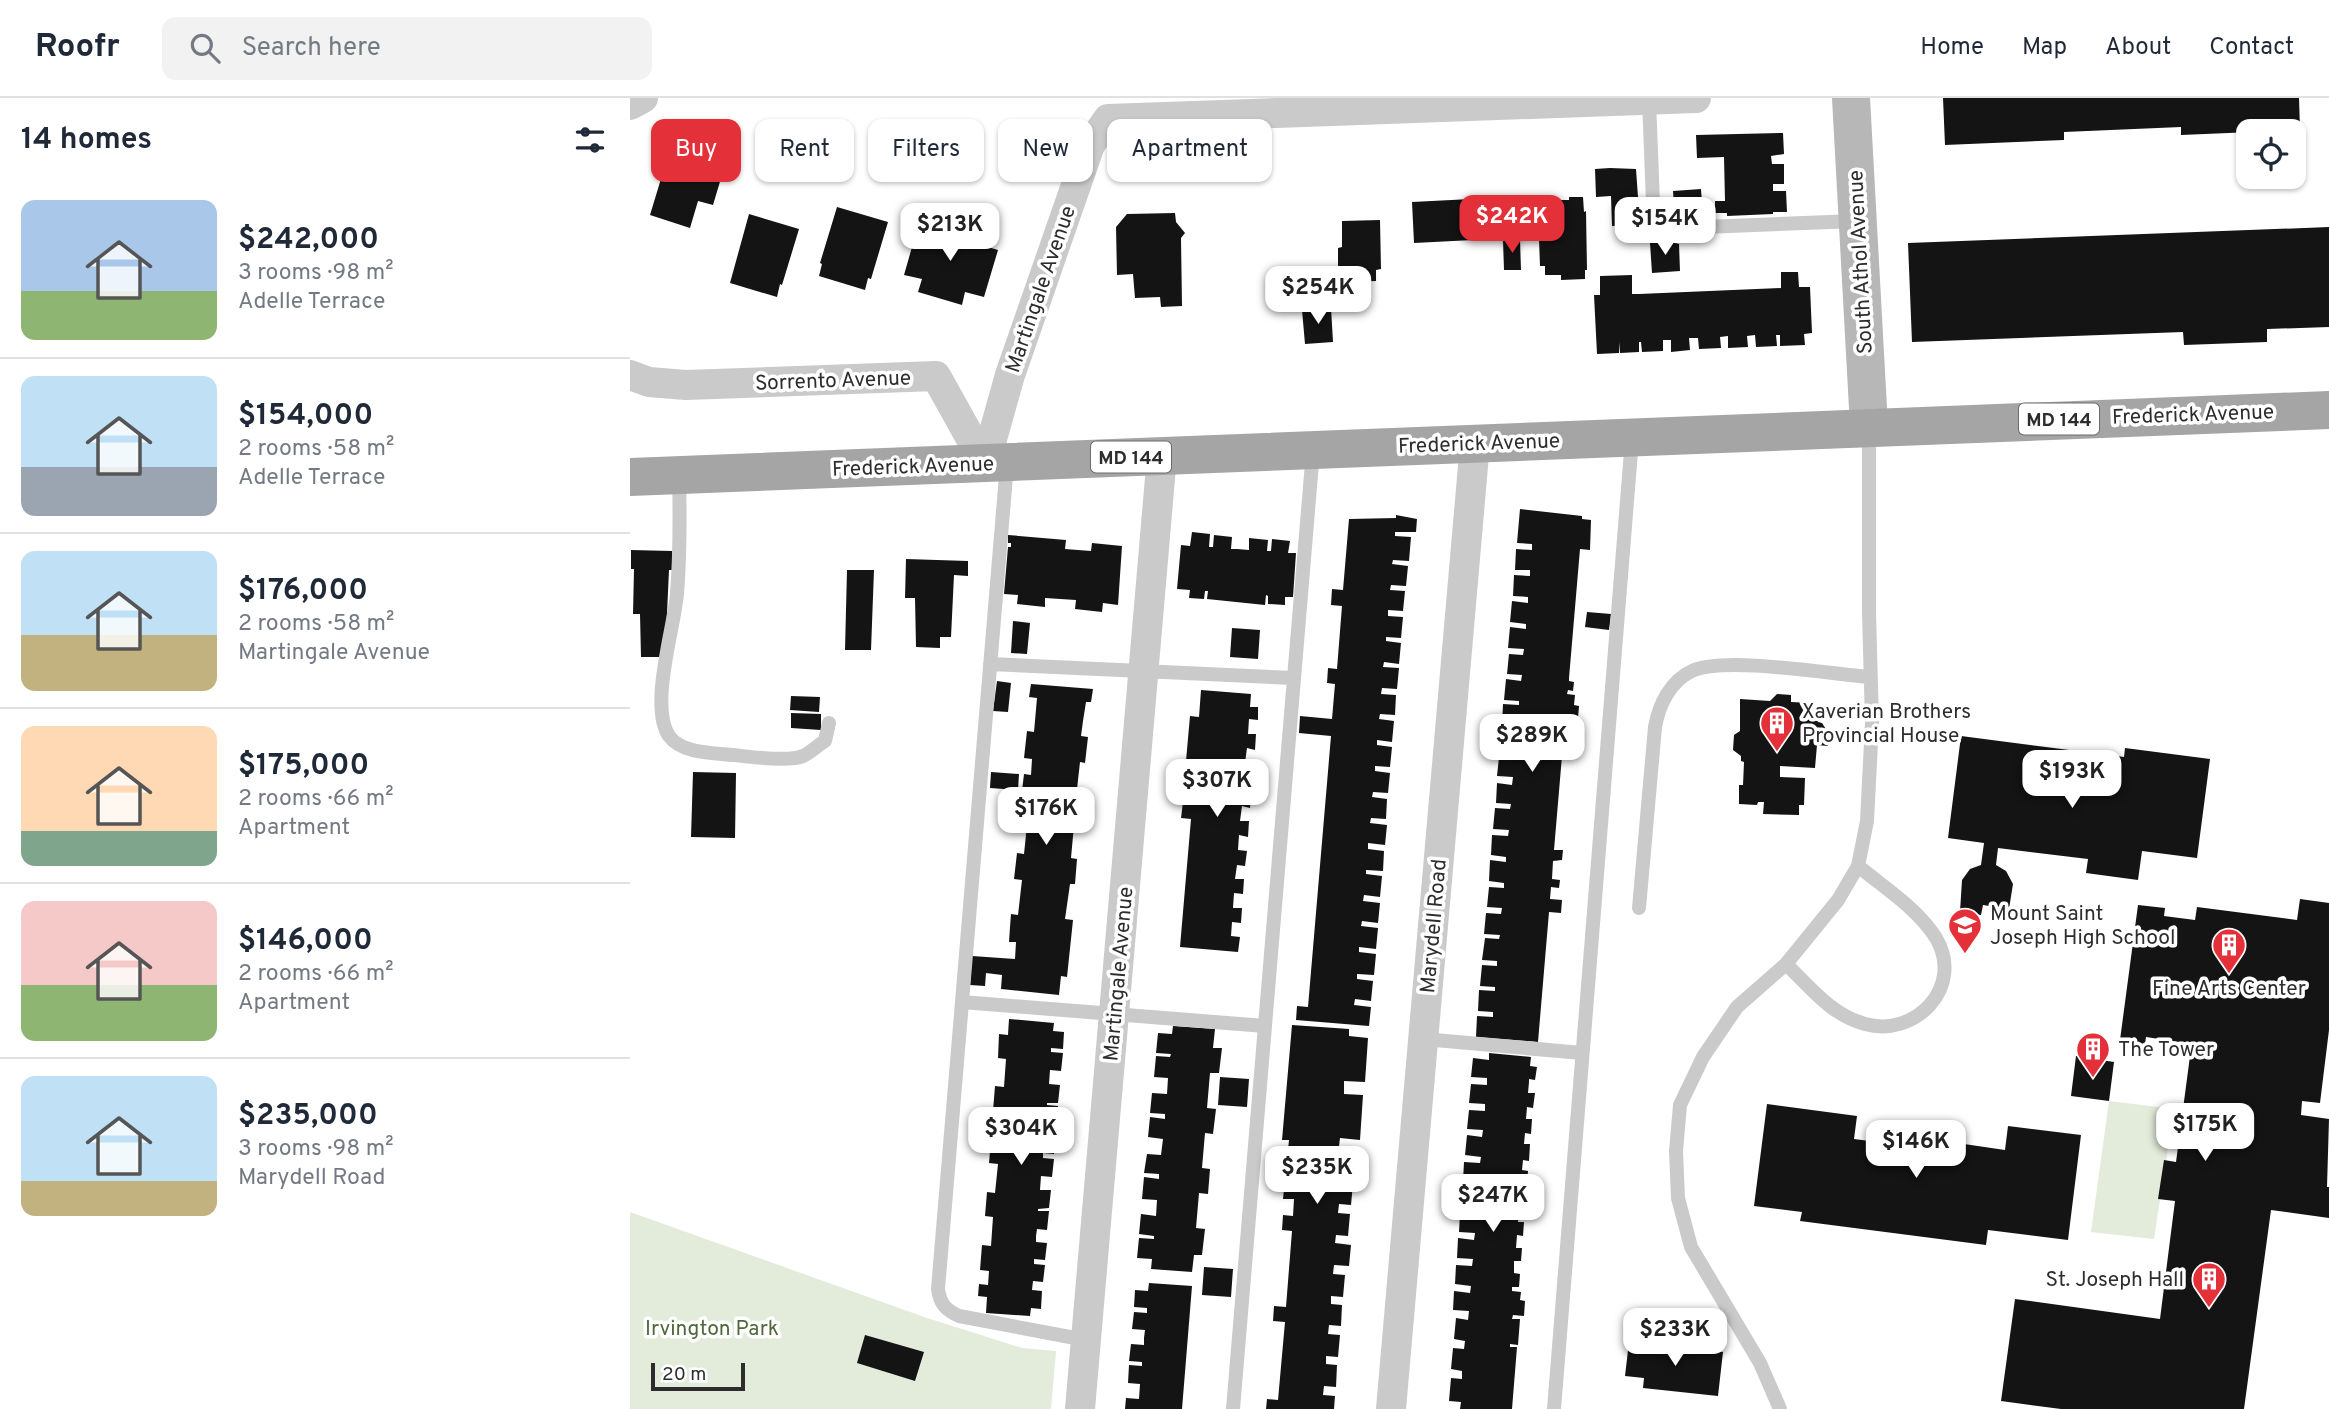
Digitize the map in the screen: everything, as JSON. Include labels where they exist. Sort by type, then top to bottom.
[{"type":"main road","name":"Frederick Avenue","points":[[630,477],[1632,438],[1869,426],[2329,410]]},
{"type":"street","points":[[630,105],[643,98]]},
{"type":"street","points":[[1649,100],[1696,98]]},
{"type":"street","name":"South Athol Avenue","points":[[1851,98],[1869,426]]},
{"type":"street","name":"Martingale Avenue","points":[[996,463],[1010,375],[1090,145],[1108,118],[1649,100]]},
{"type":"street","name":"Sorrento Avenue","points":[[630,375],[649,382],[687,385],[936,376],[996,463]]},
{"type":"street","name":"Marydell Road","points":[[1391,1409],[1475,443]]},
{"type":"street","name":"Martingale Avenue","points":[[1080,1409],[1162,455]]},
{"type":"lane","points":[[1649,100],[1654,229],[1858,221]]},
{"type":"lane","points":[[1780,1409],[1760,1363],[1691,1247],[1678,1198],[1676,1151],[1680,1105],[1703,1057],[1737,1007],[1786,964],[1838,900],[1858,866],[1867,821],[1872,723],[1869,426]]},
{"type":"lane","points":[[1554,1409],[1632,438]]},
{"type":"lane","points":[[1233,1409],[1313,450]]},
{"type":"lane","points":[[996,463],[990,664],[939,1300],[947,1310],[959,1316],[1086,1340]]},
{"type":"lane","points":[[679,475],[681,527],[677,597],[661,701],[664,724],[670,736],[681,746],[711,753],[767,758],[802,757],[825,741],[829,723]]},
{"type":"lane","points":[[990,664],[1294,678]]},
{"type":"lane","points":[[1639,908],[1655,727],[1659,708],[1671,687],[1691,671],[1712,666],[1751,666],[1870,677]]},
{"type":"lane","points":[[1786,964],[1837,1014],[1867,1025],[1895,1026],[1922,1015],[1940,993],[1945,964],[1937,940],[1921,918],[1858,866]]},
{"type":"lane","points":[[962,1002],[1265,1026]]},
{"type":"lane","points":[[1423,1039],[1583,1053]]},
{"type":"green space","points":[[2109,1101],[2174,1109],[2154,1239],[2091,1232]]},
{"type":"green space","name":"Irvington Park","points":[[630,1212],[927,1318],[1022,1348],[1056,1351],[1051,1409],[630,1409]]},
{"type":"building","points":[[1943,98],[2299,98],[2300,119],[2236,119],[2236,133],[2181,135],[2181,127],[2064,132],[2064,140],[1945,145]]},
{"type":"building","points":[[1783,133],[1784,154],[1771,156],[1772,164],[1784,164],[1784,184],[1773,184],[1773,191],[1786,191],[1787,212],[1727,216],[1727,213],[1715,213],[1715,201],[1725,201],[1724,157],[1697,158],[1696,135]]},
{"type":"building","points":[[1595,169],[1636,169],[1640,225],[1612,226],[1611,196],[1596,197]]},
{"type":"building","points":[[660,182],[720,182],[713,205],[698,201],[690,228],[650,215]]},
{"type":"building","points":[[1701,189],[1702,203],[1674,205],[1673,191]]},
{"type":"building","points":[[1569,197],[1583,197],[1584,212],[1586,211],[1585,279],[1561,280],[1561,275],[1545,275],[1545,266],[1540,266],[1539,239],[1544,239],[1544,212],[1554,212],[1554,200],[1569,200]]},
{"type":"building","points":[[1471,199],[1473,240],[1414,243],[1412,202]]},
{"type":"building","points":[[837,207],[888,222],[871,279],[868,278],[865,290],[819,276],[820,263]]},
{"type":"building","points":[[1175,213],[1176,222],[1185,233],[1181,238],[1182,306],[1161,307],[1160,297],[1135,298],[1133,274],[1117,275],[1116,227],[1127,214]]},
{"type":"building","points":[[749,214],[799,229],[777,297],[730,283]]},
{"type":"building","points":[[1380,220],[1381,269],[1376,270],[1376,281],[1353,282],[1353,270],[1343,271],[1343,267],[1338,267],[1338,248],[1342,247],[1342,221]]},
{"type":"building","points":[[949,221],[975,229],[971,242],[998,250],[984,297],[965,292],[962,305],[918,292],[922,279],[904,275],[918,226],[945,234]]},
{"type":"building","points":[[2329,227],[2329,327],[2267,329],[2267,342],[2184,345],[2183,332],[1912,342],[1908,243]]},
{"type":"building","points":[[1503,240],[1520,240],[1521,270],[1504,270]]},
{"type":"building","points":[[1650,243],[1679,244],[1680,271],[1652,273]]},
{"type":"building","points":[[1781,272],[1798,272],[1799,287],[1810,287],[1812,333],[1804,334],[1805,345],[1780,346],[1780,335],[1776,335],[1777,346],[1756,347],[1755,335],[1747,336],[1748,347],[1728,348],[1728,336],[1720,337],[1721,348],[1699,349],[1698,338],[1689,338],[1690,350],[1671,352],[1671,340],[1663,340],[1663,351],[1642,352],[1639,342],[1639,352],[1620,353],[1620,342],[1619,353],[1597,354],[1594,295],[1600,295],[1600,276],[1632,275],[1632,294],[1639,294],[1781,288]]},
{"type":"building","points":[[1331,308],[1333,342],[1305,344],[1302,310]]},
{"type":"building","points":[[1520,509],[1582,516],[1582,519],[1591,520],[1590,550],[1580,549],[1569,678],[1569,681],[1574,682],[1573,691],[1568,690],[1567,694],[1575,695],[1574,705],[1579,706],[1577,730],[1564,731],[1563,745],[1571,746],[1570,757],[1562,756],[1554,850],[1563,850],[1562,860],[1553,861],[1552,879],[1560,880],[1559,888],[1551,887],[1550,899],[1562,900],[1561,913],[1549,912],[1538,1042],[1476,1037],[1477,1016],[1493,1017],[1493,1012],[1478,1011],[1479,990],[1495,991],[1495,987],[1480,986],[1482,965],[1497,966],[1497,961],[1482,960],[1485,938],[1499,939],[1500,935],[1484,934],[1486,913],[1501,914],[1502,908],[1487,907],[1489,887],[1504,888],[1504,883],[1489,881],[1490,860],[1506,862],[1506,857],[1491,855],[1492,835],[1508,836],[1509,830],[1493,829],[1495,808],[1510,809],[1511,804],[1496,803],[1497,783],[1512,785],[1513,777],[1497,776],[1499,757],[1514,759],[1515,752],[1500,749],[1501,732],[1517,733],[1517,727],[1502,725],[1503,704],[1519,705],[1519,701],[1504,700],[1506,679],[1521,681],[1522,675],[1507,674],[1509,654],[1523,655],[1524,649],[1508,648],[1510,627],[1526,629],[1526,624],[1510,622],[1512,601],[1528,603],[1528,597],[1513,596],[1514,575],[1530,576],[1530,570],[1515,570],[1516,549],[1532,550],[1532,544],[1517,543]]},
{"type":"building","points":[[1396,515],[1417,519],[1416,532],[1395,532],[1395,536],[1411,537],[1409,561],[1393,560],[1392,564],[1408,566],[1406,586],[1391,585],[1390,590],[1405,591],[1403,611],[1388,610],[1388,616],[1403,617],[1401,638],[1386,637],[1386,641],[1401,643],[1399,664],[1384,662],[1383,667],[1399,668],[1397,689],[1382,688],[1381,694],[1396,695],[1395,715],[1380,714],[1379,719],[1394,721],[1392,742],[1377,740],[1377,745],[1392,747],[1390,767],[1375,766],[1375,771],[1390,773],[1388,793],[1373,792],[1372,797],[1387,799],[1386,819],[1371,818],[1370,823],[1387,825],[1385,845],[1368,843],[1368,849],[1384,851],[1383,871],[1366,870],[1366,874],[1382,876],[1380,897],[1364,895],[1363,901],[1380,903],[1378,923],[1362,921],[1361,926],[1378,928],[1376,949],[1359,947],[1359,952],[1376,954],[1374,975],[1357,974],[1357,979],[1373,981],[1371,1001],[1355,999],[1354,1005],[1371,1007],[1369,1026],[1296,1020],[1297,1006],[1308,1007],[1331,736],[1299,733],[1300,716],[1332,719],[1335,684],[1327,683],[1328,668],[1337,669],[1342,606],[1331,605],[1332,589],[1343,590],[1349,519],[1396,518]]},
{"type":"building","points":[[1192,532],[1210,534],[1209,547],[1213,547],[1214,535],[1232,537],[1231,549],[1249,550],[1249,538],[1268,540],[1267,551],[1271,551],[1272,539],[1290,541],[1288,553],[1296,553],[1293,597],[1285,597],[1285,605],[1268,604],[1266,595],[1265,605],[1207,599],[1208,591],[1205,591],[1204,599],[1189,598],[1190,590],[1177,589],[1181,545],[1190,546]]},
{"type":"building","points":[[1008,535],[1066,540],[1065,549],[1091,551],[1092,543],[1122,546],[1118,605],[1103,603],[1102,612],[1075,609],[1076,600],[1045,598],[1045,607],[1017,604],[1018,595],[1004,594],[1008,547],[1011,547]]},
{"type":"building","points":[[631,550],[672,551],[665,657],[641,657],[640,614],[633,614],[634,569],[631,569]]},
{"type":"building","points":[[906,559],[968,561],[968,576],[954,575],[951,637],[940,637],[940,648],[916,647],[915,598],[905,598]]},
{"type":"building","points":[[847,570],[874,570],[871,650],[845,650]]},
{"type":"building","points":[[1587,612],[1611,614],[1609,630],[1585,627]]},
{"type":"building","points":[[1013,621],[1030,623],[1027,654],[1011,653]]},
{"type":"building","points":[[1232,628],[1260,630],[1258,659],[1230,657]]},
{"type":"building","points":[[997,681],[1011,683],[1008,712],[993,711]]},
{"type":"building","points":[[1031,684],[1093,689],[1091,702],[1086,702],[1081,736],[1088,737],[1085,763],[1080,762],[1076,798],[1083,798],[1081,825],[1074,825],[1071,858],[1077,859],[1075,884],[1070,884],[1065,919],[1073,920],[1067,977],[1061,976],[1059,995],[1001,989],[1002,975],[986,973],[985,986],[970,985],[972,956],[1015,959],[1016,942],[1009,942],[1011,914],[1018,915],[1022,880],[1014,879],[1017,853],[1024,854],[1027,825],[1027,820],[1020,819],[1022,793],[1029,794],[1029,791],[1022,791],[1024,774],[1031,775],[1032,759],[1024,758],[1027,731],[1034,732],[1037,698],[1029,697]]},
{"type":"building","points":[[1201,690],[1251,694],[1250,707],[1258,707],[1258,720],[1249,719],[1248,734],[1256,734],[1255,750],[1247,748],[1245,763],[1254,764],[1253,778],[1244,777],[1243,792],[1251,792],[1250,808],[1242,806],[1240,821],[1249,821],[1248,837],[1239,835],[1238,850],[1247,851],[1245,866],[1237,865],[1235,879],[1244,879],[1243,894],[1234,893],[1233,908],[1242,908],[1241,923],[1232,922],[1231,936],[1240,937],[1238,952],[1180,947],[1191,819],[1181,818],[1183,802],[1192,803],[1196,762],[1186,761],[1190,716],[1199,717]]},
{"type":"building","name":"Xaverian Brothers Provincial House","points":[[1777,694],[1791,695],[1791,702],[1811,703],[1811,713],[1819,714],[1818,722],[1822,723],[1829,734],[1828,746],[1817,745],[1815,768],[1780,766],[1780,777],[1805,778],[1804,805],[1799,805],[1799,815],[1763,814],[1764,802],[1758,802],[1757,805],[1739,804],[1739,785],[1743,785],[1744,762],[1733,750],[1734,735],[1740,731],[1740,699],[1770,701]]},
{"type":"building","points":[[791,696],[820,697],[819,712],[790,710]]},
{"type":"building","points":[[791,713],[821,714],[821,730],[791,728]]},
{"type":"building","points":[[1961,736],[2124,757],[2125,748],[2210,759],[2197,858],[2142,851],[2138,880],[2086,873],[2088,859],[1998,848],[1996,865],[2006,871],[2013,884],[2009,909],[1983,905],[1981,915],[1960,912],[1962,880],[1970,869],[1981,865],[1984,843],[1948,838]]},
{"type":"building","points":[[693,772],[736,773],[735,838],[691,837]]},
{"type":"building","points":[[991,772],[1019,774],[1018,790],[990,788]]},
{"type":"building","points":[[2300,899],[2329,903],[2329,1030],[2320,1103],[2302,1101],[2301,1115],[2329,1119],[2329,1218],[2271,1210],[2244,1409],[2061,1409],[2001,1401],[2015,1299],[2160,1319],[2175,1201],[2158,1199],[2164,1160],[2176,1162],[2190,1056],[2178,1054],[2179,1042],[2146,1037],[2145,1044],[2120,1040],[2138,905],[2165,908],[2164,916],[2195,920],[2197,907],[2297,920]]},
{"type":"building","points":[[1009,1019],[1054,1023],[1053,1031],[1064,1032],[1063,1049],[1051,1048],[1051,1052],[1063,1053],[1061,1071],[1050,1070],[1049,1084],[1060,1085],[1058,1103],[1047,1103],[1058,1106],[1057,1124],[1045,1123],[1045,1136],[1056,1138],[1054,1154],[1043,1153],[1043,1158],[1054,1159],[1052,1177],[1041,1176],[1040,1190],[1051,1190],[1049,1208],[1038,1209],[1049,1211],[1047,1230],[1037,1229],[1036,1242],[1047,1243],[1045,1260],[1034,1259],[1034,1264],[1045,1265],[1043,1282],[1033,1281],[1032,1290],[1042,1291],[1041,1309],[1031,1308],[1030,1316],[986,1313],[987,1297],[978,1296],[979,1284],[988,1285],[989,1271],[980,1270],[982,1245],[991,1246],[993,1217],[985,1216],[987,1192],[995,1193],[998,1164],[989,1163],[991,1140],[999,1141],[1001,1126],[1002,1111],[993,1111],[995,1086],[1004,1087],[1006,1059],[998,1058],[999,1034],[1008,1035]]},
{"type":"building","points":[[1292,1025],[1349,1029],[1349,1036],[1368,1038],[1365,1082],[1344,1081],[1344,1094],[1363,1095],[1360,1140],[1340,1138],[1339,1146],[1346,1146],[1345,1153],[1355,1153],[1353,1175],[1341,1174],[1340,1182],[1353,1183],[1351,1205],[1339,1204],[1338,1213],[1350,1214],[1348,1236],[1336,1235],[1335,1243],[1351,1245],[1349,1266],[1334,1265],[1333,1274],[1345,1275],[1343,1297],[1331,1296],[1331,1304],[1342,1305],[1341,1326],[1329,1325],[1328,1334],[1340,1335],[1338,1357],[1326,1356],[1326,1364],[1337,1365],[1336,1387],[1324,1386],[1323,1395],[1335,1396],[1334,1409],[1266,1409],[1267,1399],[1278,1400],[1285,1322],[1273,1321],[1274,1306],[1286,1307],[1292,1231],[1282,1230],[1283,1215],[1293,1216],[1294,1199],[1283,1199],[1289,1140],[1282,1140]]},
{"type":"building","points":[[1173,1026],[1215,1029],[1213,1048],[1222,1048],[1219,1073],[1210,1073],[1207,1108],[1216,1109],[1213,1134],[1205,1133],[1202,1168],[1210,1169],[1208,1194],[1199,1193],[1196,1228],[1205,1229],[1202,1255],[1194,1255],[1192,1272],[1151,1269],[1152,1259],[1137,1258],[1139,1238],[1154,1239],[1154,1236],[1139,1234],[1141,1214],[1156,1216],[1157,1200],[1142,1199],[1144,1177],[1159,1179],[1159,1174],[1144,1173],[1147,1154],[1161,1155],[1163,1139],[1148,1137],[1150,1117],[1165,1119],[1165,1114],[1150,1113],[1152,1093],[1167,1094],[1168,1078],[1154,1077],[1156,1056],[1170,1057],[1171,1054],[1156,1053],[1158,1033],[1172,1034]]},
{"type":"building","points":[[1489,1053],[1531,1057],[1530,1066],[1537,1067],[1535,1080],[1529,1079],[1528,1093],[1535,1093],[1533,1108],[1527,1107],[1526,1119],[1532,1119],[1531,1134],[1525,1133],[1524,1144],[1530,1144],[1529,1161],[1523,1160],[1522,1170],[1528,1171],[1527,1184],[1521,1183],[1520,1197],[1526,1197],[1525,1210],[1519,1210],[1518,1222],[1524,1222],[1523,1236],[1517,1235],[1516,1248],[1522,1248],[1521,1261],[1514,1261],[1514,1273],[1520,1274],[1519,1287],[1512,1287],[1512,1291],[1521,1292],[1520,1300],[1525,1301],[1524,1316],[1513,1315],[1512,1319],[1520,1319],[1518,1345],[1510,1344],[1510,1347],[1517,1347],[1512,1409],[1460,1409],[1461,1402],[1449,1401],[1451,1378],[1462,1379],[1462,1371],[1451,1369],[1453,1348],[1464,1349],[1465,1341],[1454,1339],[1456,1318],[1468,1320],[1469,1311],[1453,1310],[1454,1291],[1470,1293],[1471,1286],[1455,1284],[1456,1265],[1472,1266],[1473,1259],[1457,1258],[1458,1238],[1474,1240],[1475,1233],[1459,1232],[1460,1213],[1476,1214],[1477,1208],[1461,1206],[1462,1188],[1478,1189],[1479,1182],[1463,1181],[1464,1162],[1480,1163],[1481,1157],[1465,1155],[1467,1135],[1482,1137],[1483,1130],[1467,1129],[1469,1110],[1485,1111],[1485,1104],[1469,1103],[1471,1084],[1487,1085],[1487,1078],[1471,1077],[1473,1058],[1489,1060]]},
{"type":"building","name":"The Tower","points":[[2076,1056],[2114,1062],[2109,1101],[2071,1096]]},
{"type":"building","points":[[1220,1077],[1249,1079],[1247,1107],[1218,1105]]},
{"type":"building","points":[[1767,1104],[1857,1116],[1854,1139],[1963,1153],[1964,1144],[2005,1150],[2008,1126],[2081,1135],[2068,1240],[1988,1230],[1986,1245],[1800,1221],[1802,1212],[1754,1206]]},
{"type":"building","points":[[1204,1267],[1233,1269],[1231,1297],[1202,1295]]},
{"type":"building","points":[[1149,1283],[1192,1286],[1182,1409],[1125,1409],[1126,1398],[1139,1399],[1140,1384],[1128,1383],[1129,1365],[1142,1366],[1142,1362],[1129,1361],[1131,1344],[1144,1345],[1145,1330],[1132,1329],[1134,1312],[1147,1313],[1147,1308],[1134,1307],[1135,1290],[1148,1291]]},
{"type":"building","points":[[865,1335],[924,1352],[915,1381],[857,1363]]},
{"type":"building","points":[[1629,1342],[1723,1352],[1718,1396],[1643,1388],[1644,1378],[1625,1376]]},
{"type":"place","name":"Xaverian Brothers Provincial House","points":[[1777,753]]},
{"type":"place","name":"Mount Saint Joseph High School","points":[[1965,955]]},
{"type":"place","name":"Fine Arts Center","points":[[2229,975]]},
{"type":"place","name":"The Tower","points":[[2093,1079]]},
{"type":"place","name":"St. Joseph Hall","points":[[2209,1309]]}]
